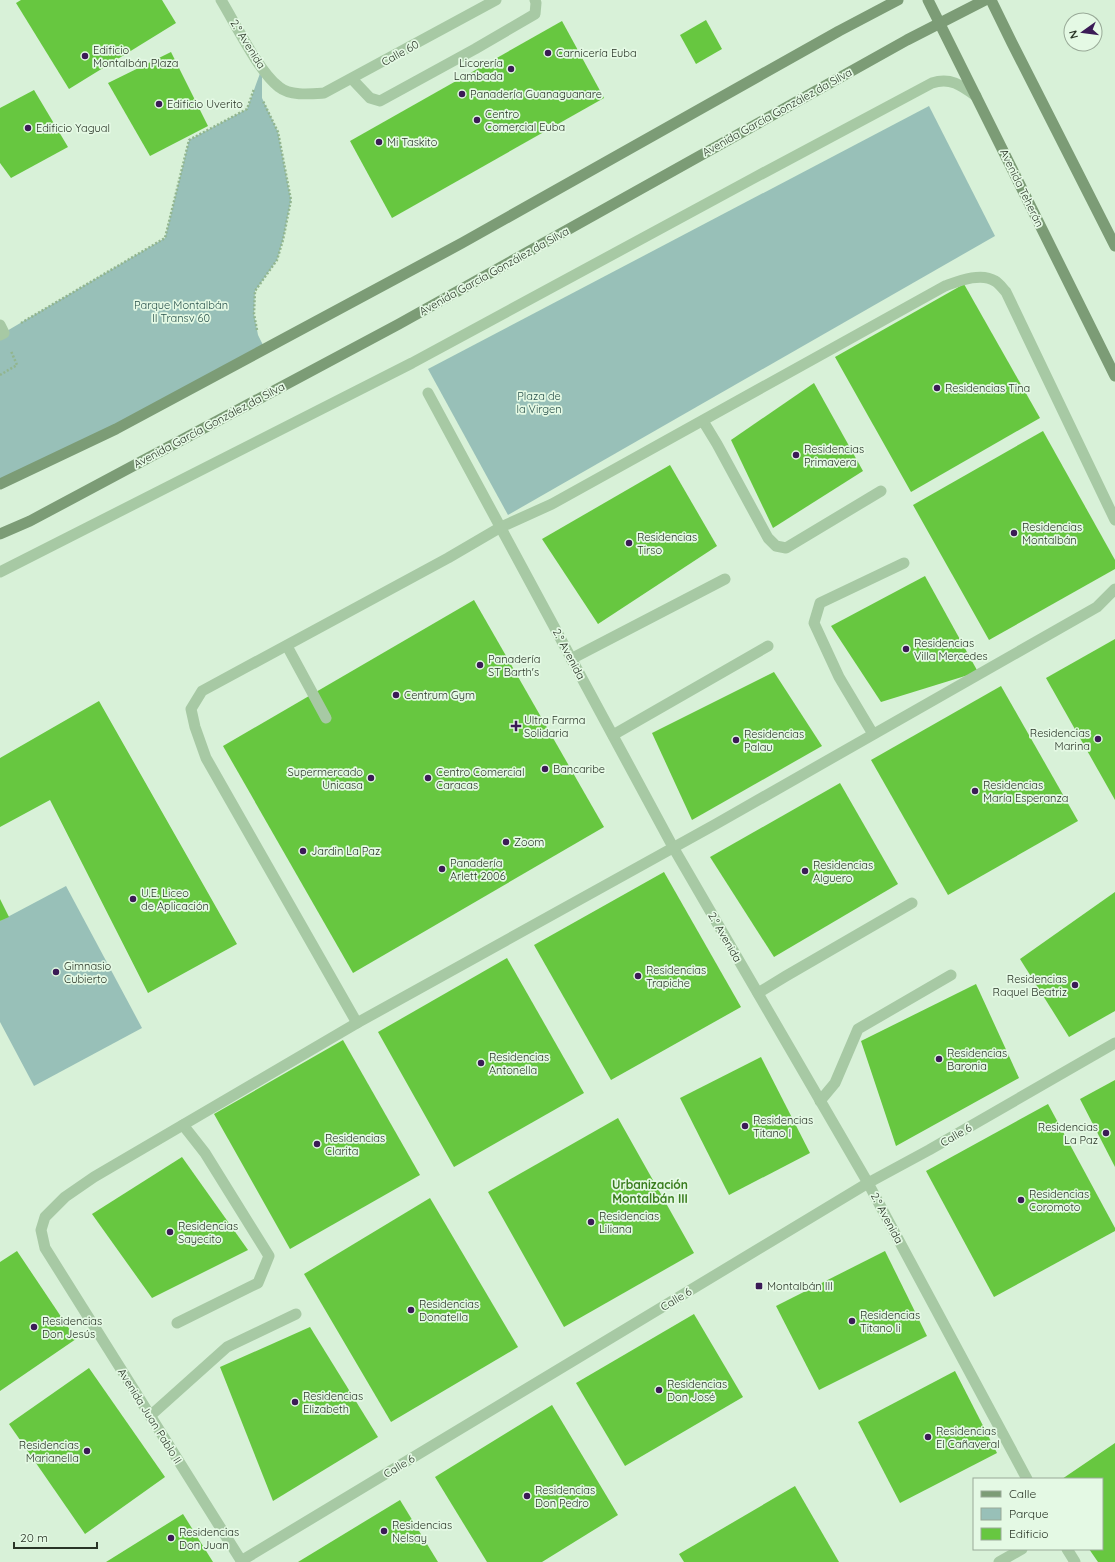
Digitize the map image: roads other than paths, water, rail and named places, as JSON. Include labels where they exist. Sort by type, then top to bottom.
[{"type":"main road","points":[[0,484],[116,429],[462,243],[898,0]]},
{"type":"main road","name":"Avenida Teherán","points":[[928,0],[1115,376]]},
{"type":"main road","name":"Avenida García González da Silva","points":[[0,534],[30,521],[399,324],[907,40],[985,0]]},
{"type":"main road","points":[[991,0],[1115,246]]},
{"type":"street","name":"2.° Avenida","points":[[221,0],[262,68],[279,88],[299,94]]},
{"type":"street","name":"Calle 60","points":[[299,94],[324,93],[496,0]]},
{"type":"street","points":[[352,79],[370,98],[380,101],[535,14],[535,0]]},
{"type":"street","points":[[0,572],[412,363],[932,83],[940,80],[950,81],[963,86],[976,96]]},
{"type":"street","points":[[357,1023],[206,758],[195,727],[191,709],[202,691],[448,558],[501,527],[552,504],[945,286],[965,278],[994,280],[1006,292],[1115,520]]},
{"type":"street","name":"2.° Avenida","points":[[428,393],[673,847],[868,1184],[1026,1478]]},
{"type":"street","points":[[702,421],[717,444],[768,538],[776,546],[786,548],[881,490]]},
{"type":"street","points":[[873,734],[839,677],[814,623],[820,603],[904,563]]},
{"type":"street","points":[[571,659],[725,579]]},
{"type":"street","name":"Avenida Juan Pablo II","points":[[242,1561],[45,1248],[41,1230],[45,1217],[65,1198],[94,1177],[357,1023],[716,824],[1097,607],[1115,589]]},
{"type":"street","points":[[287,646],[326,718]]},
{"type":"street","points":[[613,735],[768,646]]},
{"type":"street","points":[[758,993],[912,902]]},
{"type":"street","points":[[820,1101],[835,1082],[858,1029],[951,975]]},
{"type":"street","name":"Calle 6","points":[[242,1561],[868,1184],[930,1150],[1115,1043]]},
{"type":"street","points":[[176,1323],[258,1283],[269,1256],[205,1153],[183,1125]]},
{"type":"street","points":[[150,1416],[227,1347],[296,1314]]},
{"type":"street","points":[[999,1562],[1020,1550]]},
{"type":"street","points":[[1068,1550],[1075,1562]]},
{"type":"place","name":"Carnicería Euba","points":[[548,53]]},
{"type":"place","name":"Edificio Montalbán Plaza","points":[[85,56]]},
{"type":"place","name":"Licorería Lambada","points":[[511,69]]},
{"type":"place","name":"Panadería Guanaguanare","points":[[462,94]]},
{"type":"place","name":"Edificio Uverito","points":[[159,104]]},
{"type":"place","name":"Centro Comercial Euba","points":[[477,120]]},
{"type":"place","name":"Edificio Yagual","points":[[28,128]]},
{"type":"place","name":"Mi Taskito","points":[[379,142]]},
{"type":"place","name":"Residencias Tina","points":[[937,388]]},
{"type":"place","name":"Residencias Primavera","points":[[796,455]]},
{"type":"place","name":"Residencias Montalbán","points":[[1014,533]]},
{"type":"place","name":"Residencias Tirso","points":[[629,543]]},
{"type":"place","name":"Residencias Villa Mercedes","points":[[906,649]]},
{"type":"place","name":"Panadería ST Barth's","points":[[480,665]]},
{"type":"place","name":"Centrum Gym","points":[[396,695]]},
{"type":"place","name":"Ultra Farma Solidaria","points":[[516,726]]},
{"type":"place","name":"Residencias Marina","points":[[1098,739]]},
{"type":"place","name":"Residencias Palau","points":[[736,740]]},
{"type":"place","name":"Bancaribe","points":[[545,769]]},
{"type":"place","name":"Supermercado Unicasa","points":[[371,778]]},
{"type":"place","name":"Centro Comercial Caracas","points":[[428,778]]},
{"type":"place","name":"Residencias María Esperanza","points":[[975,791]]},
{"type":"place","name":"Zoom","points":[[506,842]]},
{"type":"place","name":"Jardin La Paz","points":[[303,851]]},
{"type":"place","name":"Panadería Arlett 2006","points":[[442,869]]},
{"type":"place","name":"Residencias Alguero","points":[[805,871]]},
{"type":"place","name":"U.E. Liceo de Aplicación","points":[[133,899]]},
{"type":"place","name":"Gimnasio Cubierto","points":[[56,972]]},
{"type":"place","name":"Residencias Trapiche","points":[[638,976]]},
{"type":"place","name":"Residencias Raquel Beatriz","points":[[1075,985]]},
{"type":"place","name":"Residencias Baronia","points":[[939,1059]]},
{"type":"place","name":"Residencias Antonella","points":[[481,1063]]},
{"type":"place","name":"Residencias Titano I","points":[[745,1126]]},
{"type":"place","name":"Residencias La Paz","points":[[1106,1133]]},
{"type":"place","name":"Residencias Clarita","points":[[317,1144]]},
{"type":"place","name":"Residencias Coromoto","points":[[1021,1200]]},
{"type":"place","name":"Residencias Liliana","points":[[591,1222]]},
{"type":"place","name":"Residencias Sayecito","points":[[170,1232]]},
{"type":"place","name":"Montalbán III","points":[[759,1286]]},
{"type":"place","name":"Residencias Donatella","points":[[411,1310]]},
{"type":"place","name":"Residencias Titano Ii","points":[[852,1321]]},
{"type":"place","name":"Residencias Don Jesús","points":[[34,1327]]},
{"type":"place","name":"Residencias Don José","points":[[659,1390]]},
{"type":"place","name":"Residencias Elizabeth","points":[[295,1402]]},
{"type":"place","name":"Residencias El Cañaveral","points":[[928,1437]]},
{"type":"place","name":"Residencias Marianella","points":[[87,1451]]},
{"type":"place","name":"Residencias Don Pedro","points":[[527,1496]]},
{"type":"place","name":"Residencias Nelsay","points":[[384,1531]]},
{"type":"place","name":"Residencias Don Juan","points":[[171,1538]]},
{"type":"district","name":"Urbanización Montalbán III","points":[[650,1192]]},
{"type":"park label","name":"Parque Montalbán II Transv 60","points":[[181,311]]},
{"type":"park label","name":"Plaza de la Virgen","points":[[539,402]]}]
